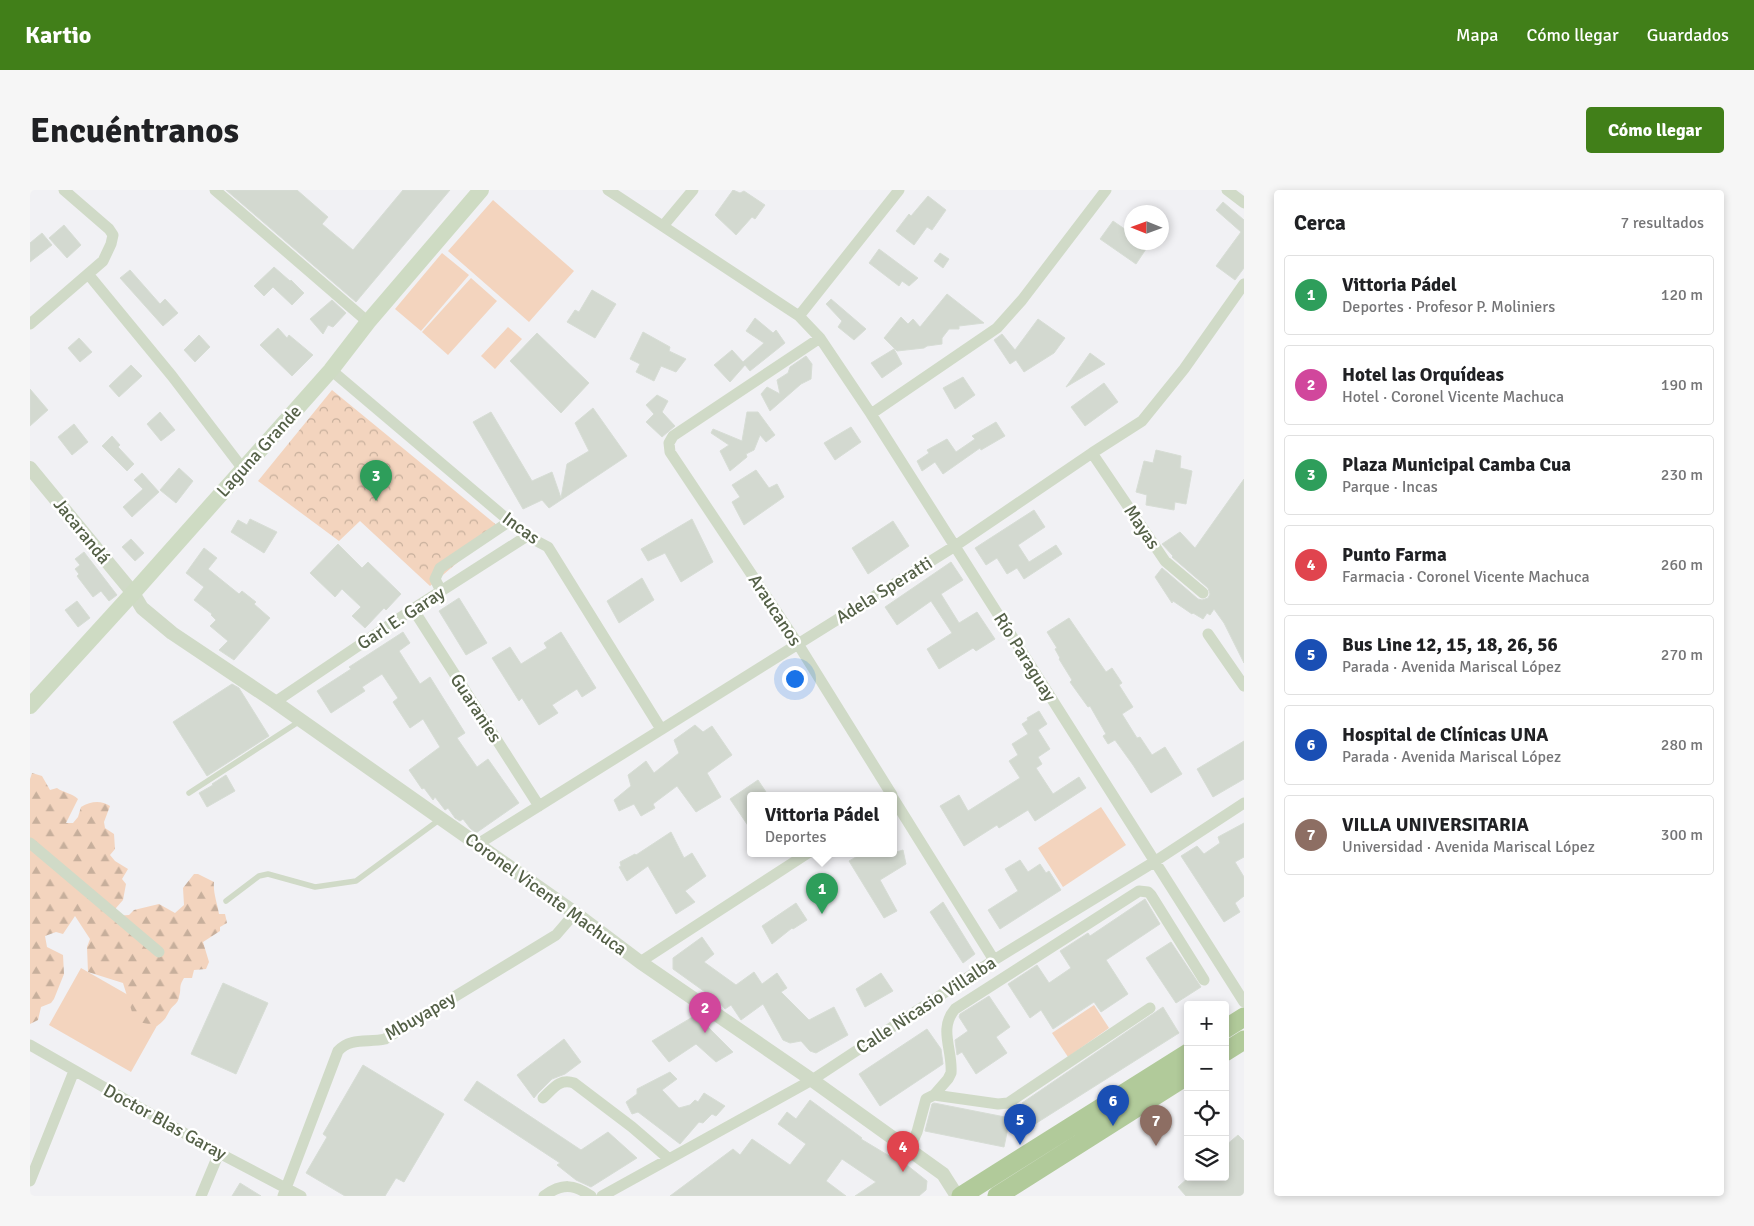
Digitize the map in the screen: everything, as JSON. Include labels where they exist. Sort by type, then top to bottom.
[{"type":"highway","points":[[1229,1026],[1244,1017]]},
{"type":"highway","points":[[1229,1049],[1244,1040]]},
{"type":"highway","points":[[959,1196],[1184,1055]]},
{"type":"highway","points":[[997,1196],[1184,1078]]},
{"type":"main road","name":"Laguna Grande","points":[[30,706],[331,370],[368,322],[481,190]]},
{"type":"street","points":[[30,324],[103,261],[112,244],[112,235],[109,229],[64,190]]},
{"type":"street","points":[[215,190],[368,322]]},
{"type":"street","name":"Río Paraguay","points":[[608,190],[799,316],[820,338],[871,414],[1244,1002]]},
{"type":"street","points":[[663,226],[693,190]]},
{"type":"street","points":[[799,316],[899,190]]},
{"type":"street","points":[[871,414],[997,328],[1022,300],[1106,190]]},
{"type":"street","points":[[1227,190],[1244,203]]},
{"type":"street","points":[[88,274],[172,376],[243,469]]},
{"type":"street","name":"Adela Speratti","points":[[478,844],[954,546],[1142,421],[1184,369],[1244,284]]},
{"type":"street","name":"Araucanos","points":[[820,338],[673,436],[669,444],[670,452],[798,644],[890,792]]},
{"type":"street","name":"Incas","points":[[331,370],[527,536],[548,547],[661,729]]},
{"type":"street","name":"Mayas","points":[[1092,453],[1165,561],[1203,593]]},
{"type":"street","name":"Jacarandá","points":[[30,468],[133,593]]},
{"type":"street","points":[[441,591],[435,579],[440,568],[510,521]]},
{"type":"street","name":"Garl E. Garay","points":[[275,702],[413,609],[527,536]]},
{"type":"street","name":"Coronel Vicente Machuca","points":[[133,593],[142,608],[172,633],[302,720],[575,913],[640,962],[812,1080],[943,1174],[959,1196]]},
{"type":"street","name":"Guaranies","points":[[413,609],[539,806]]},
{"type":"street","points":[[1208,634],[1244,686]]},
{"type":"street","name":"Araucanos","points":[[897,802],[994,960]]},
{"type":"street","name":"Calle Nicasio Villalba","points":[[602,1196],[812,1080],[994,960],[1154,862],[1244,804]]},
{"type":"street","points":[[30,843],[159,952]]},
{"type":"street","points":[[640,962],[802,857]]},
{"type":"street","points":[[934,1095],[951,1073],[946,1030],[947,1021],[955,1009],[1139,891],[1148,892],[1151,895],[1204,980]]},
{"type":"street","name":"Mbuyapey","points":[[284,1192],[338,1051],[343,1046],[351,1042],[377,1041],[385,1038],[556,935],[575,913]]},
{"type":"street","points":[[909,1150],[918,1132],[926,1099],[929,1096],[934,1095],[998,1104],[1008,1103],[1150,1008]]},
{"type":"street","name":"Doctor Blas Garay","points":[[30,1045],[284,1192],[300,1196]]},
{"type":"street","points":[[30,1182],[74,1071]]},
{"type":"street","points":[[543,1098],[562,1082],[566,1081],[574,1084],[632,1127],[668,1158]]},
{"type":"street","points":[[201,1196],[219,1153]]},
{"type":"street","points":[[544,1196],[565,1186],[579,1187],[591,1196]]},
{"type":"lane","points":[[189,793],[302,720]]},
{"type":"lane","points":[[226,901],[259,876],[268,874],[315,887],[356,881],[441,818]]},
{"type":"green space","points":[[493,200],[574,271],[529,322],[448,251]]},
{"type":"green space","points":[[442,253],[469,275],[421,331],[395,309]]},
{"type":"green space","points":[[471,278],[497,301],[448,355],[422,332]]},
{"type":"green space","points":[[508,327],[522,339],[495,369],[481,356]]},
{"type":"green space","points":[[332,390],[499,527],[430,586],[360,521],[339,541],[258,481]]},
{"type":"green space","points":[[32,773],[42,776],[50,790],[57,788],[78,799],[66,823],[73,823],[78,817],[81,807],[88,803],[100,802],[110,806],[104,822],[105,828],[114,834],[115,849],[110,855],[115,861],[128,869],[122,879],[126,884],[123,900],[116,908],[116,916],[129,915],[134,910],[159,904],[175,913],[184,905],[183,888],[194,874],[214,882],[219,914],[225,914],[227,923],[220,927],[220,931],[203,942],[209,962],[206,969],[194,970],[192,978],[184,978],[178,1001],[171,1008],[165,1019],[157,1026],[139,1022],[132,1012],[123,983],[88,972],[87,947],[90,939],[75,916],[63,934],[56,932],[45,936],[47,947],[63,955],[64,974],[54,999],[51,1003],[41,1007],[38,1020],[30,1024],[30,779]]},
{"type":"green space","points":[[1101,807],[1126,845],[1063,887],[1038,848]]},
{"type":"green space","points":[[81,968],[163,1015],[131,1072],[49,1025]]},
{"type":"green space","points":[[1094,1005],[1109,1028],[1068,1057],[1052,1033]]},
{"type":"building","points":[[226,190],[297,190],[328,217],[322,224],[353,250],[403,190],[450,190],[356,302]]},
{"type":"building","points":[[733,190],[740,193],[744,191],[765,205],[755,219],[752,217],[736,235],[715,215]]},
{"type":"building","points":[[928,196],[946,210],[932,230],[927,227],[914,245],[896,231],[909,214],[911,216]]},
{"type":"building","points":[[1223,202],[1244,220],[1244,268],[1235,280],[1216,266],[1241,232],[1216,210]]},
{"type":"building","points":[[1113,221],[1124,229],[1124,250],[1145,250],[1136,264],[1100,239]]},
{"type":"building","points":[[64,225],[81,245],[67,258],[49,238]]},
{"type":"building","points":[[42,233],[52,245],[30,262],[30,243]]},
{"type":"building","points":[[879,249],[918,278],[909,286],[902,281],[899,286],[869,263]]},
{"type":"building","points":[[940,253],[949,259],[943,268],[934,261]]},
{"type":"building","points":[[274,267],[304,293],[292,305],[273,287],[264,296],[254,286]]},
{"type":"building","points":[[130,270],[160,304],[165,299],[178,313],[163,326],[120,278]]},
{"type":"building","points":[[592,290],[616,304],[595,338],[567,322],[575,310],[579,312]]},
{"type":"building","points":[[947,294],[984,323],[959,326],[959,329],[949,329],[942,338],[942,344],[924,348],[897,351],[884,338],[901,317],[908,324],[913,319],[920,327]]},
{"type":"building","points":[[831,299],[866,329],[854,340],[838,327],[842,321],[826,304]]},
{"type":"building","points":[[332,300],[346,313],[333,327],[328,325],[323,334],[310,319]]},
{"type":"building","points":[[755,318],[773,333],[776,330],[785,343],[750,371],[745,365],[730,382],[714,365],[732,350],[743,362],[764,343],[746,331]]},
{"type":"building","points":[[1038,319],[1065,338],[1054,353],[1024,372],[1016,360],[1010,364],[994,340],[1002,334],[1015,350]]},
{"type":"building","points":[[278,328],[287,338],[289,335],[313,355],[292,376],[260,345]]},
{"type":"building","points":[[643,332],[670,347],[669,351],[686,359],[676,372],[661,366],[654,381],[636,372],[640,364],[630,359]]},
{"type":"building","points":[[537,333],[589,383],[561,413],[510,361]]},
{"type":"building","points":[[199,335],[210,347],[195,362],[184,350]]},
{"type":"building","points":[[79,338],[92,352],[80,362],[68,348]]},
{"type":"building","points":[[894,349],[902,364],[882,378],[871,363]]},
{"type":"building","points":[[1090,353],[1105,364],[1066,387]]},
{"type":"building","points":[[806,356],[812,364],[811,379],[801,384],[770,411],[761,394],[767,387],[780,394],[777,380],[788,373],[790,367]]},
{"type":"building","points":[[131,365],[142,376],[119,397],[109,386]]},
{"type":"building","points":[[963,377],[975,395],[955,409],[943,388]]},
{"type":"building","points":[[1104,383],[1118,402],[1085,426],[1071,407]]},
{"type":"building","points":[[30,389],[48,410],[30,426]]},
{"type":"building","points":[[657,395],[668,401],[662,412],[675,426],[662,437],[646,422],[654,414],[646,405]]},
{"type":"building","points":[[593,408],[627,456],[549,508],[542,500],[523,509],[473,422],[491,412],[532,481],[552,472],[561,498],[567,464],[589,451],[575,423]]},
{"type":"building","points":[[160,412],[175,430],[161,441],[147,424]]},
{"type":"building","points":[[747,412],[758,412],[775,435],[766,442],[760,435],[754,450],[746,454],[747,457],[730,471],[720,451],[729,445],[711,433],[713,429],[742,441]]},
{"type":"building","points":[[996,422],[1005,436],[981,450],[980,448],[943,474],[935,462],[922,471],[917,461],[929,453],[927,450],[947,439],[956,452],[975,439],[972,436]]},
{"type":"building","points":[[74,424],[88,442],[72,455],[58,437]]},
{"type":"building","points":[[851,427],[861,442],[835,460],[824,443]]},
{"type":"building","points":[[112,436],[120,445],[118,447],[134,464],[127,471],[102,446]]},
{"type":"building","points":[[1156,450],[1181,456],[1180,468],[1192,471],[1186,504],[1175,502],[1174,510],[1146,505],[1147,495],[1136,492],[1144,461],[1153,463]]},
{"type":"building","points":[[179,468],[193,481],[176,503],[160,490]]},
{"type":"building","points":[[756,470],[769,488],[777,484],[784,497],[744,525],[732,502],[740,497],[732,485]]},
{"type":"building","points":[[142,473],[159,492],[132,517],[123,507],[143,489],[134,480]]},
{"type":"building","points":[[1244,479],[1244,663],[1224,623],[1214,609],[1210,615],[1207,613],[1203,619],[1192,614],[1173,601],[1172,603],[1155,577],[1162,568],[1198,599],[1208,598],[1210,594],[1208,588],[1172,557],[1162,544],[1180,532],[1195,548]]},
{"type":"building","points":[[1034,510],[1045,527],[1018,545],[1029,562],[1056,545],[1062,554],[1024,579],[1017,568],[1007,574],[997,558],[986,565],[975,548]]},
{"type":"building","points":[[250,519],[277,532],[264,553],[231,532],[238,520],[247,525]]},
{"type":"building","points":[[692,519],[713,562],[681,582],[665,553],[648,561],[641,549]]},
{"type":"building","points":[[893,521],[909,546],[868,574],[852,548]]},
{"type":"building","points":[[131,539],[144,553],[135,561],[122,547]]},
{"type":"building","points":[[338,544],[362,568],[368,562],[401,594],[365,628],[352,616],[361,607],[342,589],[335,597],[310,573]]},
{"type":"building","points":[[204,548],[217,558],[208,569],[239,594],[242,591],[256,602],[254,604],[270,618],[234,660],[219,650],[228,641],[210,626],[216,620],[212,614],[194,600],[204,587],[186,573]]},
{"type":"building","points":[[84,552],[117,595],[109,601],[101,591],[93,597],[77,576],[79,574],[75,569],[80,565],[75,559]]},
{"type":"building","points":[[951,562],[963,580],[941,594],[959,623],[977,612],[995,639],[976,651],[973,648],[939,669],[927,649],[952,633],[931,601],[897,625],[885,607]]},
{"type":"building","points":[[642,578],[654,600],[619,623],[607,601]]},
{"type":"building","points":[[459,598],[487,643],[466,655],[439,611]]},
{"type":"building","points":[[77,601],[90,618],[78,627],[65,610]]},
{"type":"building","points":[[1069,618],[1106,672],[1112,668],[1122,683],[1119,685],[1133,707],[1122,714],[1137,738],[1140,737],[1152,755],[1165,747],[1182,774],[1151,793],[1115,740],[1108,744],[1103,736],[1106,734],[1090,706],[1088,707],[1070,682],[1072,680],[1059,659],[1055,649],[1057,648],[1047,632]]},
{"type":"building","points":[[403,632],[410,643],[399,651],[420,684],[430,677],[465,733],[457,738],[477,767],[488,759],[519,803],[476,833],[463,819],[460,821],[455,818],[448,808],[445,810],[435,797],[433,800],[424,788],[422,789],[409,770],[440,747],[423,719],[410,728],[393,702],[398,698],[382,674],[362,687],[365,691],[331,713],[317,691],[351,669],[349,667]]},
{"type":"building","points":[[561,632],[596,688],[582,697],[577,689],[552,705],[558,713],[539,725],[522,698],[519,701],[492,658],[510,647],[521,664],[547,648],[544,643]]},
{"type":"building","points":[[232,684],[239,688],[269,736],[207,776],[173,722]]},
{"type":"building","points":[[1039,711],[1047,724],[1038,730],[1050,749],[1038,757],[1042,764],[1036,768],[1053,794],[1079,777],[1086,788],[1035,821],[1028,810],[999,828],[997,825],[964,846],[940,806],[959,795],[968,811],[1020,778],[1009,761],[1018,755],[1012,744],[1028,734],[1022,724],[1028,720],[1027,718]]},
{"type":"building","points":[[695,725],[703,732],[712,726],[732,755],[707,773],[721,797],[696,812],[677,786],[653,804],[655,808],[641,816],[634,804],[619,811],[614,800],[631,786],[628,775],[646,761],[654,773],[679,753],[674,740]]},
{"type":"building","points":[[1244,741],[1244,779],[1213,797],[1197,769]]},
{"type":"building","points":[[226,775],[235,791],[207,807],[199,793]]},
{"type":"building","points":[[758,780],[766,792],[747,792],[747,824],[730,799]]},
{"type":"building","points":[[1244,823],[1244,857],[1235,862],[1244,877],[1244,896],[1235,903],[1240,912],[1224,922],[1181,856],[1197,846],[1204,854],[1220,843],[1218,837]]},
{"type":"building","points":[[671,832],[684,858],[692,853],[706,876],[685,891],[695,902],[676,914],[648,866],[627,881],[619,867],[621,866],[620,862],[636,855]]},
{"type":"building","points":[[903,850],[906,864],[880,880],[897,911],[884,918],[849,861],[856,857],[897,857],[897,852]]},
{"type":"building","points":[[1020,860],[1028,872],[1040,864],[1046,873],[1049,871],[1061,890],[1000,929],[988,910],[1018,891],[1005,869]]},
{"type":"building","points":[[1145,899],[1160,924],[1106,960],[1128,994],[1101,1012],[1094,1002],[1053,1029],[1041,1010],[1030,1018],[1008,984],[1037,965],[1049,983],[1071,968],[1060,951],[1088,933],[1090,936]]},
{"type":"building","points":[[943,902],[975,954],[963,963],[930,912]]},
{"type":"building","points":[[796,903],[807,920],[792,928],[772,944],[762,926]]},
{"type":"building","points":[[702,937],[714,954],[704,962],[736,985],[754,972],[762,984],[777,973],[787,988],[781,992],[809,1020],[834,1007],[848,1035],[816,1053],[810,1051],[801,1041],[790,1043],[783,1040],[763,1004],[741,1020],[731,1005],[725,1009],[719,1002],[673,969],[673,958]]},
{"type":"building","points":[[1171,942],[1201,987],[1176,1003],[1146,958]]},
{"type":"building","points":[[881,973],[893,991],[865,1007],[856,989]]},
{"type":"building","points":[[223,983],[268,1003],[236,1074],[191,1054]]},
{"type":"building","points":[[989,996],[1010,1027],[996,1037],[1007,1053],[976,1074],[962,1052],[957,1055],[955,1040],[968,1031],[959,1017],[960,1014]]},
{"type":"building","points":[[1163,1007],[1179,1033],[1035,1124],[1022,1103]]},
{"type":"building","points":[[696,1015],[733,1052],[716,1062],[696,1044],[669,1062],[652,1041]]},
{"type":"building","points":[[927,1029],[941,1049],[943,1064],[880,1106],[859,1074]]},
{"type":"building","points":[[564,1039],[581,1062],[565,1074],[552,1079],[534,1098],[517,1075]]},
{"type":"building","points":[[363,1065],[444,1114],[404,1182],[396,1178],[385,1196],[345,1196],[306,1173],[327,1137],[323,1134]]},
{"type":"building","points":[[670,1072],[677,1079],[662,1090],[679,1108],[690,1105],[695,1100],[698,1102],[704,1093],[725,1106],[716,1116],[712,1114],[703,1123],[699,1122],[680,1144],[638,1112],[632,1114],[626,1102],[637,1094],[637,1089]]},
{"type":"building","points":[[477,1081],[581,1150],[608,1132],[637,1158],[591,1187],[576,1180],[557,1165],[560,1163],[464,1100]]},
{"type":"building","points":[[810,1100],[861,1139],[901,1163],[903,1162],[927,1181],[926,1190],[919,1196],[855,1196],[876,1182],[842,1159],[826,1181],[846,1196],[670,1196],[733,1149],[740,1155],[752,1139],[790,1165],[806,1144],[778,1124],[787,1112],[796,1119]]},
{"type":"building","points":[[932,1104],[1010,1118],[1004,1147],[925,1131]]},
{"type":"building","points":[[1238,1135],[1244,1141],[1244,1196],[1186,1196],[1178,1187],[1185,1181],[1229,1181],[1229,1143]]},
{"type":"building","points":[[240,1183],[261,1196],[232,1196]]},
{"type":"place","name":"Plaza Municipal Camba Cua","points":[[376,501]]},
{"type":"place","name":"Vittoria Pádel","points":[[822,914]]},
{"type":"place","name":"Hotel las Orquídeas","points":[[705,1033]]},
{"type":"place","name":"Hospital de Clínicas UNA","points":[[1113,1126]]},
{"type":"place","name":"Bus Line 12, 15, 18, 26, 56","points":[[1020,1145]]},
{"type":"place","name":"VILLA UNIVERSITARIA","points":[[1156,1146]]},
{"type":"place","name":"Punto Farma","points":[[903,1172]]}]
